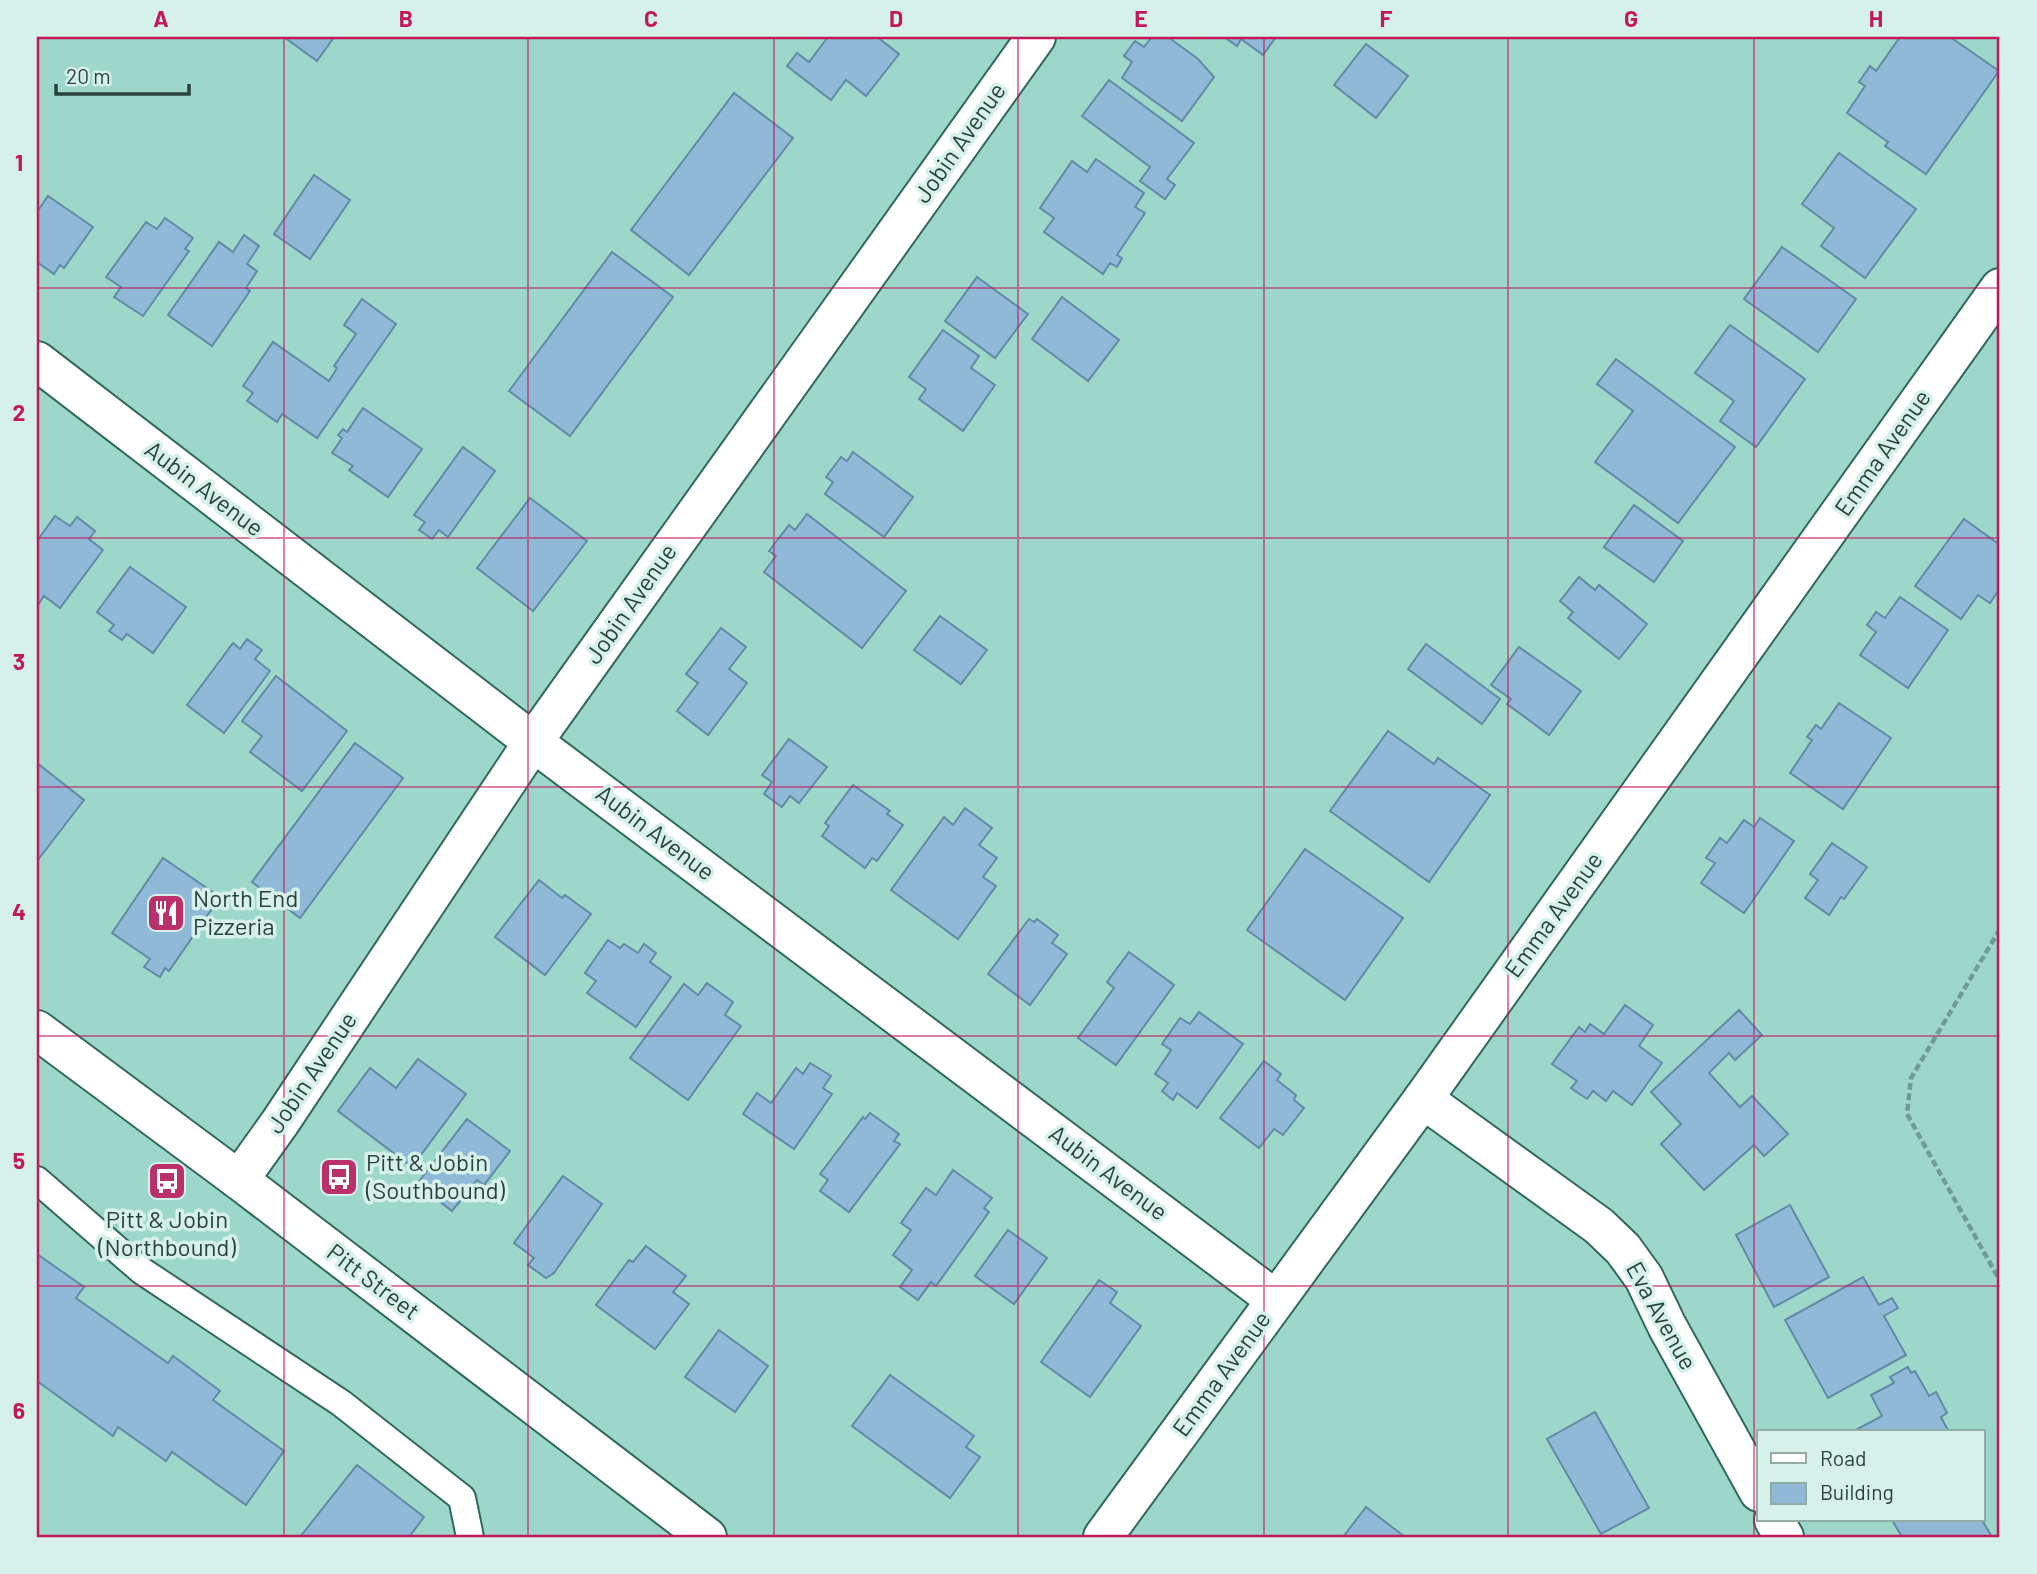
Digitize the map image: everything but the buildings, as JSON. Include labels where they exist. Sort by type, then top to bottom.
[{"type":"street","name":"Jobin Avenue","points":[[239,1180],[533,742],[1036,37]]},
{"type":"street","name":"Emma Avenue","points":[[1103,1537],[1423,1099],[2000,288]]},
{"type":"street","name":"Aubin Avenue","points":[[37,361],[533,742],[1276,1300]]},
{"type":"street","name":"Pitt Street","points":[[37,1030],[239,1180],[707,1537]]},
{"type":"street","name":"Eva Avenue","points":[[1423,1099],[1599,1226],[1623,1249],[1644,1278],[1667,1326],[1757,1488]]},
{"type":"lane","points":[[37,1180],[142,1271],[341,1403],[462,1498],[470,1537]]},
{"type":"path","points":[[2000,929],[1910,1078],[1907,1114],[2000,1281]]},
{"type":"place","name":"North End Pizzeria","points":[[166,913]]},
{"type":"place","name":"Pitt & Jobin (Southbound)","points":[[339,1177]]},
{"type":"place","name":"Pitt & Jobin (Northbound)","points":[[167,1181]]}]
